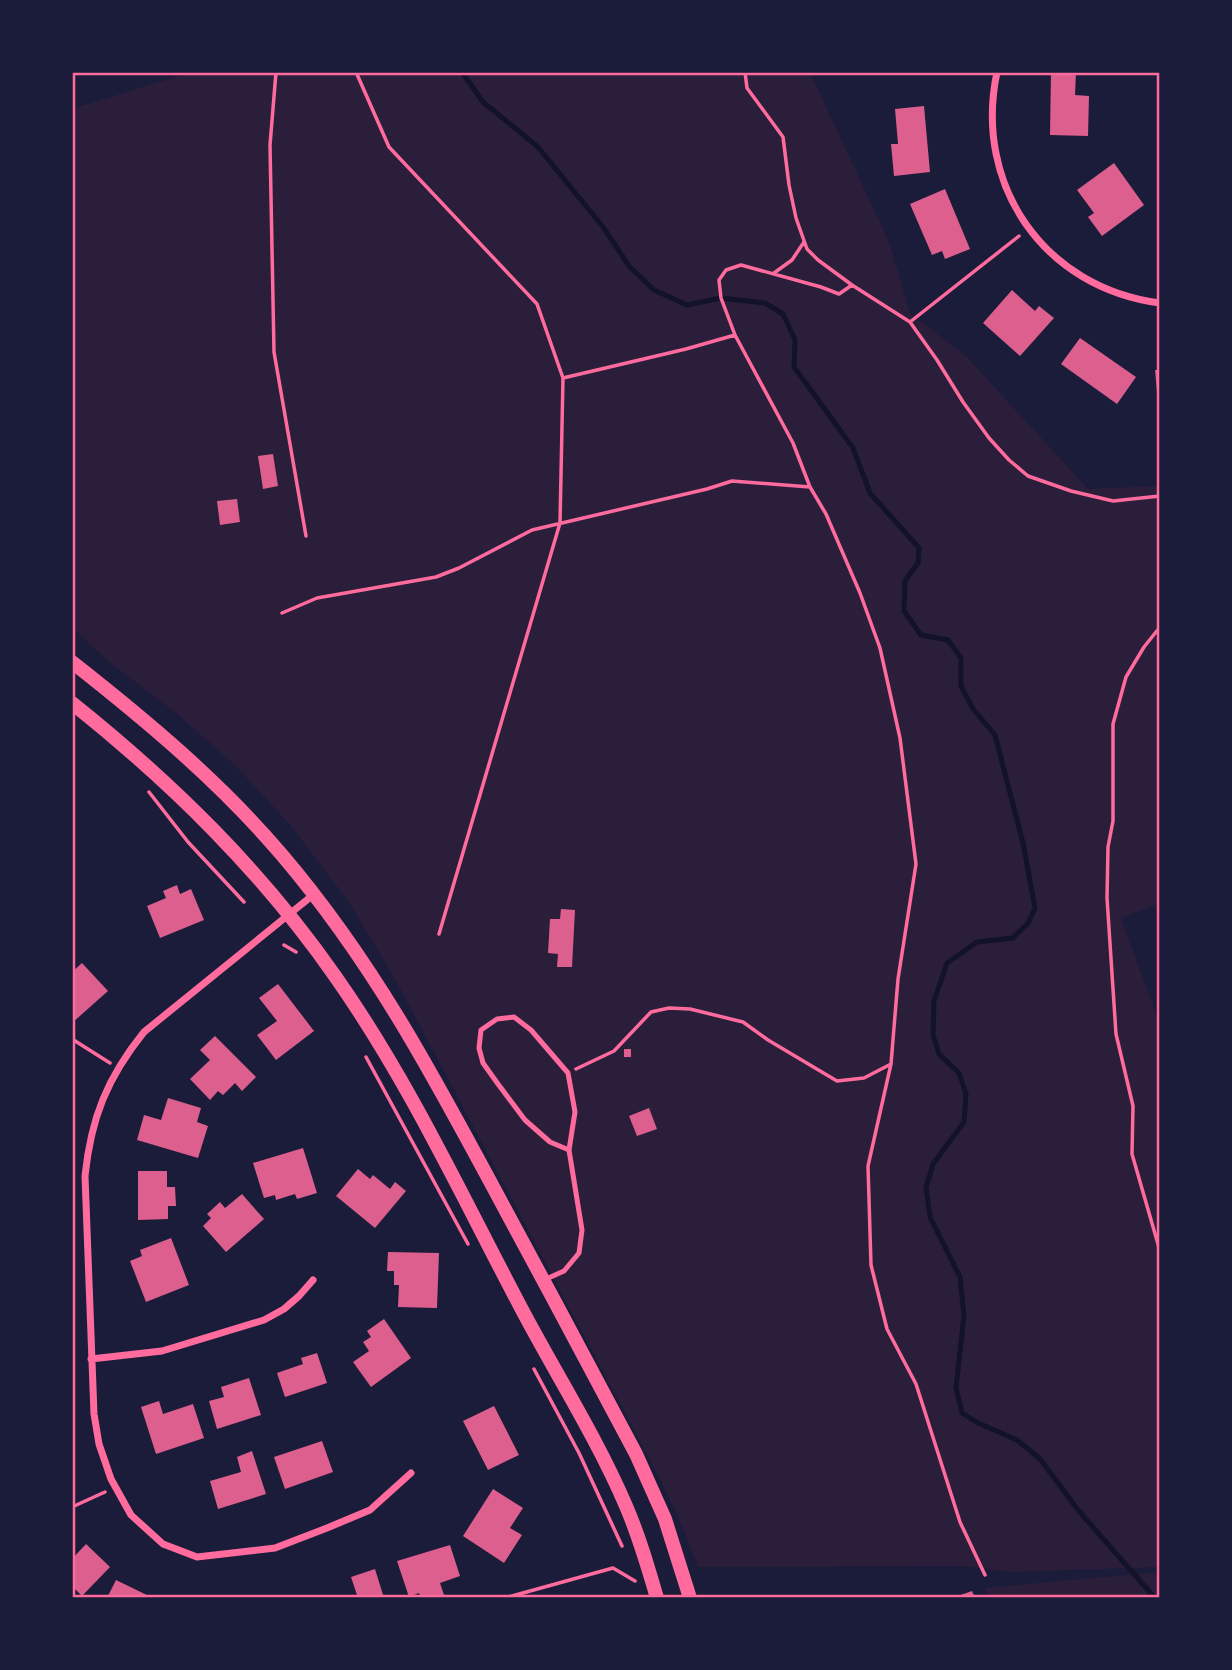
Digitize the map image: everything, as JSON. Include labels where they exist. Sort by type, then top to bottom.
[{"type":"main road","points":[[72,662],[136,712],[234,803],[280,852],[361,958],[410,1034],[651,1485],[690,1598]]},
{"type":"main road","points":[[72,703],[127,747],[209,823],[289,915],[361,1015],[422,1121],[611,1474],[638,1536],[657,1598]]},
{"type":"street","points":[[997,72],[991,121],[994,151],[1013,205],[1029,228],[1050,253],[1099,286],[1128,297],[1160,303]]},
{"type":"street","points":[[314,894],[144,1032],[108,1085],[95,1116],[85,1176],[91,1359],[94,1414],[99,1444],[116,1488],[131,1515],[163,1544],[197,1557],[275,1548],[327,1528],[370,1510],[411,1473]]},
{"type":"street","points":[[91,1359],[162,1351],[264,1320],[284,1309],[313,1280]]},
{"type":"lane","points":[[543,1281],[564,1271],[579,1253],[582,1230],[569,1150],[575,1112],[568,1073],[531,1030],[513,1017],[497,1019],[481,1030],[479,1048],[483,1063],[526,1120],[550,1142],[569,1150]]},
{"type":"path","points":[[276,72],[270,145],[274,352],[306,536]]},
{"type":"path","points":[[356,72],[389,147],[537,304],[563,377],[560,523],[439,934]]},
{"type":"path","points":[[745,72],[747,88],[783,137],[796,218],[807,249],[852,285],[910,322],[989,438],[1009,460],[1028,476],[1071,491],[1113,501],[1160,496]]},
{"type":"path","points":[[910,322],[1029,228]]},
{"type":"path","points":[[774,273],[792,260],[804,241]]},
{"type":"path","points":[[852,285],[839,294],[741,265],[726,270],[719,280],[721,298],[735,335],[793,443],[810,487],[831,525],[880,648],[900,738],[916,864],[898,979],[891,1064],[868,1166],[871,1265],[887,1329],[916,1384],[960,1522],[985,1575]]},
{"type":"path","points":[[563,377],[735,335]]},
{"type":"path","points":[[282,613],[317,598],[436,577],[460,568],[532,530],[732,481],[810,487]]},
{"type":"path","points":[[1160,627],[1126,677],[1113,724],[1113,821],[1108,848],[1107,898],[1116,1034],[1133,1106],[1132,1154],[1160,1251]]},
{"type":"path","points":[[142,783],[188,842],[244,902]]},
{"type":"path","points":[[284,945],[301,959]]},
{"type":"path","points":[[568,1073],[614,1051],[652,1012],[669,1007],[690,1009],[743,1022],[768,1040],[837,1080],[864,1078],[891,1064]]},
{"type":"path","points":[[72,1039],[118,1068]]},
{"type":"path","points":[[363,1051],[473,1254]]},
{"type":"path","points":[[529,1360],[579,1453],[626,1555]]},
{"type":"path","points":[[72,1507],[116,1488]]},
{"type":"path","points":[[505,1598],[613,1567],[634,1581],[651,1577]]},
{"type":"path","points":[[630,1568],[637,1590]]},
{"type":"shaded area","points":[[191,72],[810,72],[889,242],[910,313],[967,357],[1088,489],[1160,486],[1160,903],[1121,918],[1160,1025],[1160,1567],[1009,1572],[964,1566],[698,1567],[662,1483],[401,990],[351,905],[292,827],[236,766],[175,712],[109,662],[72,627],[72,109]]},
{"type":"shaded area","points":[[1160,1572],[1160,1598],[990,1598],[984,1588]]},
{"type":"building","points":[[956,72],[956,75],[934,74]]},
{"type":"building","points":[[1051,72],[1076,72],[1075,95],[1089,96],[1088,136],[1050,135]]},
{"type":"building","points":[[924,106],[930,172],[894,176],[891,144],[898,144],[895,109]]},
{"type":"building","points":[[1114,163],[1144,205],[1102,236],[1088,217],[1094,213],[1077,190]]},
{"type":"building","points":[[945,189],[970,249],[945,259],[942,251],[932,255],[910,204]]},
{"type":"building","points":[[1012,290],[1035,311],[1039,306],[1054,318],[1020,356],[983,323]]},
{"type":"building","points":[[1080,338],[1136,377],[1117,404],[1061,364]]},
{"type":"building","points":[[1155,370],[1160,370],[1160,403],[1158,403]]},
{"type":"building","points":[[273,454],[278,486],[263,489],[258,456]]},
{"type":"building","points":[[237,499],[240,522],[220,525],[217,501]]},
{"type":"building","points":[[177,885],[180,894],[191,889],[204,920],[160,938],[147,906],[166,898],[163,891]]},
{"type":"building","points":[[561,909],[575,910],[572,967],[557,967],[558,954],[548,953],[550,919],[560,919]]},
{"type":"building","points":[[82,963],[108,991],[72,1023],[72,972]]},
{"type":"building","points":[[278,984],[314,1031],[276,1060],[257,1035],[277,1021],[259,998]]},
{"type":"building","points":[[215,1036],[256,1077],[242,1091],[235,1083],[223,1095],[218,1091],[210,1100],[190,1079],[210,1060],[200,1050]]},
{"type":"building","points":[[624,1049],[631,1049],[631,1057],[624,1057]]},
{"type":"building","points":[[168,1098],[201,1108],[197,1122],[208,1126],[198,1158],[137,1140],[144,1115],[161,1120]]},
{"type":"building","points":[[649,1108],[657,1129],[637,1136],[629,1116]]},
{"type":"building","points":[[303,1148],[317,1193],[297,1199],[295,1194],[276,1200],[275,1195],[264,1198],[253,1163]]},
{"type":"building","points":[[358,1169],[370,1179],[373,1175],[390,1189],[395,1182],[406,1191],[375,1228],[336,1196]]},
{"type":"building","points":[[138,1171],[167,1171],[167,1187],[175,1187],[176,1206],[168,1206],[168,1219],[138,1220]]},
{"type":"building","points":[[242,1194],[264,1219],[226,1252],[203,1226],[211,1218],[207,1214],[220,1202],[225,1208]]},
{"type":"building","points":[[171,1238],[189,1285],[146,1302],[130,1261],[142,1256],[140,1250]]},
{"type":"building","points":[[388,1252],[439,1253],[437,1308],[398,1307],[399,1285],[394,1285],[394,1271],[387,1271]]},
{"type":"building","points":[[384,1319],[411,1358],[371,1387],[353,1362],[369,1351],[363,1342],[371,1337],[367,1331]]},
{"type":"building","points":[[317,1353],[327,1383],[285,1397],[277,1373],[303,1364],[301,1358]]},
{"type":"building","points":[[249,1378],[261,1415],[217,1429],[209,1401],[224,1397],[221,1387]]},
{"type":"building","points":[[159,1401],[163,1414],[193,1404],[204,1438],[156,1454],[141,1407]]},
{"type":"building","points":[[494,1406],[519,1455],[488,1470],[463,1421]]},
{"type":"building","points":[[322,1441],[333,1472],[285,1489],[274,1457]]},
{"type":"building","points":[[252,1451],[266,1494],[218,1509],[210,1481],[241,1472],[237,1457]]},
{"type":"building","points":[[493,1489],[523,1508],[510,1528],[522,1535],[504,1563],[463,1536]]},
{"type":"building","points":[[86,1544],[110,1567],[82,1596],[72,1586],[72,1559]]},
{"type":"building","points":[[450,1545],[460,1576],[440,1583],[445,1598],[421,1598],[419,1593],[409,1597],[397,1561]]},
{"type":"building","points":[[375,1569],[384,1598],[358,1598],[351,1577]]},
{"type":"building","points":[[116,1580],[153,1598],[107,1598]]},
{"type":"building","points":[[972,1591],[975,1598],[952,1598]]},
{"type":"waterway","points":[[462,72],[483,102],[538,147],[603,227],[629,266],[654,290],[687,305],[721,298],[765,303],[783,314],[795,340],[794,367],[853,448],[870,493],[919,548],[918,563],[905,581],[904,611],[921,635],[948,640],[961,658],[961,686],[973,709],[995,735],[1023,843],[1035,908],[1028,923],[1013,938],[977,942],[947,963],[934,1001],[933,1035],[939,1054],[959,1073],[966,1094],[964,1122],[933,1164],[926,1188],[930,1217],[960,1277],[964,1315],[956,1388],[962,1413],[1017,1440],[1040,1459],[1078,1510],[1155,1598]]}]
